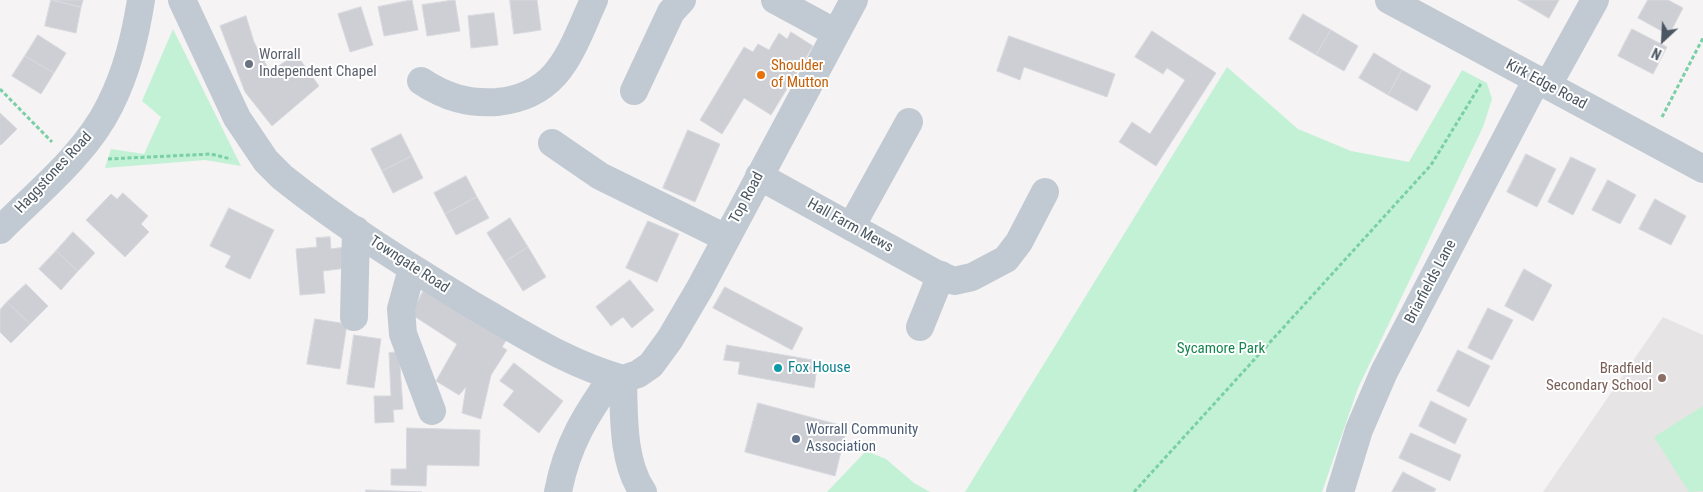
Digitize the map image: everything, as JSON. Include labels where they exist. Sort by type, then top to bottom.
[{"type":"street","name":"Haggstones Road","points":[[0,230],[86,142],[110,107],[135,38],[141,0]]},
{"type":"street","name":"Towngate Road","points":[[182,0],[237,118],[266,161],[301,192],[412,268],[548,350],[581,366],[618,377]]},
{"type":"street","points":[[421,80],[452,97],[479,104],[513,100],[533,94],[551,79],[566,61],[594,0]]},
{"type":"street","points":[[634,91],[671,12],[682,0]]},
{"type":"street","points":[[775,0],[836,33]]},
{"type":"street","name":"Top Road","points":[[618,377],[638,374],[651,365],[670,339],[854,0]]},
{"type":"street","name":"Kirk Edge Road","points":[[1389,0],[1703,169]]},
{"type":"street","name":"Briarfields Lane","points":[[1340,492],[1359,430],[1384,372],[1542,82],[1594,0]]},
{"type":"street","points":[[851,227],[909,122]]},
{"type":"street","points":[[552,143],[600,176],[726,238]]},
{"type":"street","name":"Hall Farm Mews","points":[[759,176],[941,276],[954,281],[972,277],[1006,259],[1020,242],[1045,192]]},
{"type":"street","points":[[354,317],[356,230]]},
{"type":"street","points":[[412,268],[400,309],[403,334],[432,411]]},
{"type":"street","points":[[920,327],[941,276]]},
{"type":"street","points":[[558,492],[570,447],[581,423],[618,377]]},
{"type":"street","points":[[618,377],[630,461],[643,492]]},
{"type":"path","points":[[1650,140],[1703,38]]},
{"type":"path","points":[[1134,492],[1431,165],[1496,58]]},
{"type":"path","points":[[0,89],[69,160],[130,159],[175,154],[211,154],[245,162],[266,161]]},
{"type":"shaded area","name":"Bradfield Secondary School","points":[[1663,317],[1703,335],[1703,492],[1543,492]]},
{"type":"green space","points":[[173,29],[241,166],[205,160],[105,168],[111,149],[144,154],[161,117],[142,101]]},
{"type":"green space","name":"Sycamore Park","points":[[1227,67],[1298,129],[1351,151],[1409,162],[1462,70],[1487,83],[1492,99],[1483,127],[1358,388],[1322,492],[965,492]]},
{"type":"green space","points":[[1703,406],[1703,491],[1689,492],[1654,437]]},
{"type":"green space","points":[[866,451],[886,459],[914,483],[930,492],[827,492]]},
{"type":"building","points":[[51,0],[81,7],[76,33],[45,26]]},
{"type":"building","points":[[53,0],[83,0],[81,7]]},
{"type":"building","points":[[412,0],[418,30],[384,36],[378,7]]},
{"type":"building","points":[[455,0],[460,31],[427,36],[422,5]]},
{"type":"building","points":[[510,0],[537,0],[541,30],[514,34]]},
{"type":"building","points":[[1518,0],[1559,0],[1549,18]]},
{"type":"building","points":[[1648,0],[1668,0],[1683,8],[1669,35],[1638,18]]},
{"type":"building","points":[[361,7],[373,45],[350,52],[338,14]]},
{"type":"building","points":[[494,13],[498,45],[471,48],[468,16]]},
{"type":"building","points":[[1303,14],[1331,30],[1316,55],[1289,39]]},
{"type":"building","name":"Worrall Independent Chapel","points":[[246,16],[254,42],[270,72],[296,54],[319,86],[272,126],[245,92],[220,26]]},
{"type":"building","points":[[1632,29],[1667,47],[1653,74],[1618,56]]},
{"type":"building","points":[[1331,30],[1358,46],[1344,71],[1316,55]]},
{"type":"building","points":[[1152,31],[1216,73],[1156,166],[1119,142],[1132,122],[1150,134],[1185,80],[1167,68],[1163,74],[1135,57]]},
{"type":"building","name":"Shoulder of Mutton","points":[[791,32],[813,46],[771,115],[744,98],[722,134],[700,120],[744,47],[753,52],[758,44],[769,50],[779,33],[787,39]]},
{"type":"building","points":[[38,35],[66,53],[54,73],[25,56]]},
{"type":"building","points":[[1009,36],[1115,74],[1107,97],[1024,67],[1020,80],[997,71]]},
{"type":"building","points":[[1374,53],[1402,70],[1388,95],[1359,78]]},
{"type":"building","points":[[25,56],[54,73],[41,94],[12,76]]},
{"type":"building","points":[[1402,70],[1431,86],[1417,111],[1388,95]]},
{"type":"building","points":[[0,113],[17,129],[1,145],[0,144]]},
{"type":"building","points":[[688,130],[720,144],[695,202],[663,188]]},
{"type":"building","points":[[401,134],[412,156],[382,171],[371,149]]},
{"type":"building","points":[[1526,154],[1556,169],[1537,207],[1507,192]]},
{"type":"building","points":[[412,156],[423,178],[393,193],[382,171]]},
{"type":"building","points":[[1571,157],[1596,169],[1573,215],[1548,202]]},
{"type":"building","points":[[466,176],[477,197],[445,214],[434,193]]},
{"type":"building","points":[[1608,180],[1636,195],[1620,224],[1592,210]]},
{"type":"building","points":[[123,193],[148,216],[141,224],[149,232],[125,257],[86,220],[111,194],[117,199]]},
{"type":"building","points":[[477,197],[489,218],[456,235],[445,214]]},
{"type":"building","points":[[1655,199],[1686,216],[1671,245],[1639,229]]},
{"type":"building","points":[[229,208],[274,230],[250,279],[225,267],[231,256],[210,246]]},
{"type":"building","points":[[510,218],[528,247],[505,262],[487,233]]},
{"type":"building","points":[[648,221],[679,234],[657,282],[626,268]]},
{"type":"building","points":[[73,232],[95,253],[78,271],[56,251]]},
{"type":"building","points":[[330,237],[331,249],[345,247],[347,268],[323,271],[325,293],[300,295],[296,249],[317,247],[316,238]]},
{"type":"building","points":[[528,247],[546,277],[523,291],[505,262]]},
{"type":"building","points":[[56,251],[78,271],[61,290],[39,269]]},
{"type":"building","points":[[1524,269],[1552,285],[1533,321],[1505,306]]},
{"type":"building","points":[[630,280],[654,310],[632,328],[623,317],[611,326],[596,307]]},
{"type":"building","points":[[26,284],[48,306],[30,324],[7,302]]},
{"type":"building","points":[[725,287],[803,328],[792,350],[713,308]]},
{"type":"building","points":[[425,288],[507,339],[502,347],[507,350],[491,375],[481,419],[462,413],[466,387],[459,395],[436,381],[457,344],[411,314]]},
{"type":"building","points":[[7,302],[30,324],[11,343],[0,332],[0,310]]},
{"type":"building","points":[[1488,308],[1513,320],[1492,360],[1468,348]]},
{"type":"building","points":[[315,319],[347,324],[340,369],[307,364]]},
{"type":"building","points":[[354,335],[381,339],[374,388],[347,384]]},
{"type":"building","name":"Fox House","points":[[727,345],[818,361],[814,388],[738,374],[740,362],[724,360]]},
{"type":"building","points":[[1458,350],[1490,366],[1469,407],[1437,391]]},
{"type":"building","points":[[399,352],[403,409],[393,410],[394,422],[375,423],[374,396],[391,396],[389,353]]},
{"type":"building","points":[[514,363],[563,401],[539,433],[503,405],[514,391],[500,381]]},
{"type":"building","points":[[1431,401],[1467,419],[1455,444],[1419,426]]},
{"type":"building","name":"Worrall Community Association","points":[[758,403],[847,427],[835,476],[745,452]]},
{"type":"building","points":[[407,428],[480,430],[479,466],[427,465],[426,486],[391,485],[391,469],[406,469]]},
{"type":"building","points":[[1411,433],[1461,455],[1450,481],[1399,458]]},
{"type":"building","points":[[1403,472],[1436,489],[1434,492],[1392,492]]},
{"type":"building","points":[[366,490],[422,492],[366,492]]},
{"type":"place","name":"Worrall Independent Chapel","points":[[249,64]]},
{"type":"place","name":"Shoulder of Mutton","points":[[761,75]]},
{"type":"place","name":"Fox House","points":[[778,368]]},
{"type":"place","name":"Bradfield Secondary School","points":[[1662,378]]},
{"type":"place","name":"Worrall Community Association","points":[[796,439]]}]
